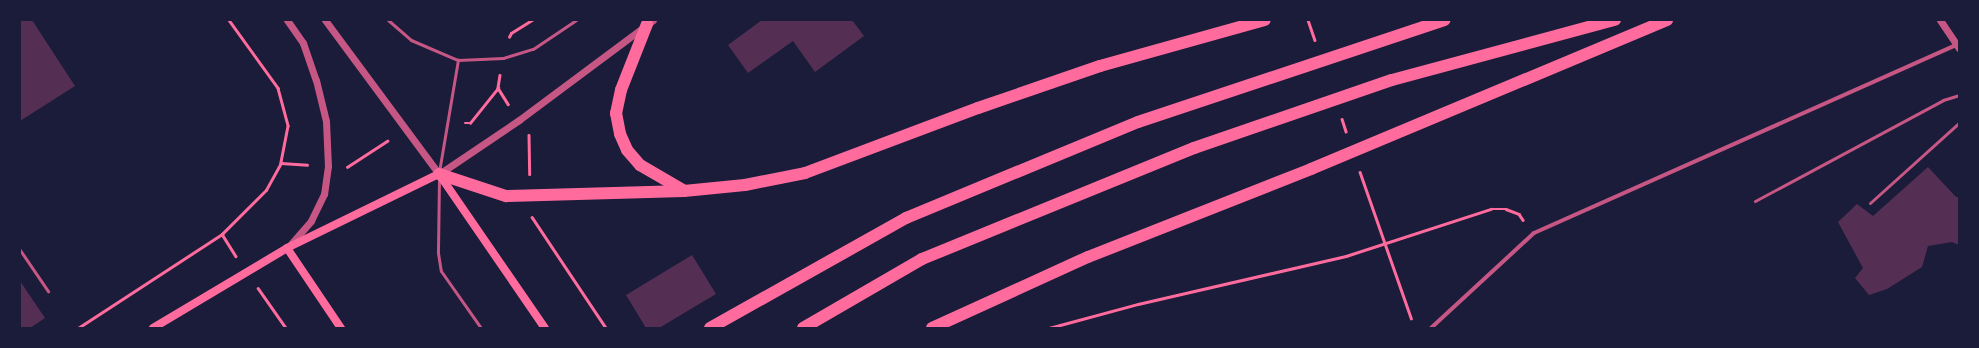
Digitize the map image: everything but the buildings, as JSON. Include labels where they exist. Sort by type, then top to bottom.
[{"type":"highway","points":[[439,174],[506,196],[684,191],[744,186],[806,173],[1100,66],[1265,20]]},
{"type":"highway","points":[[710,328],[906,218],[1138,122],[1444,20]]},
{"type":"highway","points":[[803,328],[922,259],[1194,148],[1392,80],[1615,20]]},
{"type":"highway","points":[[932,328],[1088,257],[1311,169],[1667,20]]},
{"type":"highway","points":[[650,22],[621,90],[616,113],[620,134],[627,150],[640,165],[684,191]]},
{"type":"main road","points":[[153,328],[287,248],[439,174],[545,328]]},
{"type":"main road","points":[[287,248],[341,328]]},
{"type":"street","points":[[287,20],[303,42],[316,80],[326,121],[328,166],[324,194],[311,221],[287,248]]},
{"type":"street","points":[[325,20],[439,174],[518,120],[650,22]]},
{"type":"street","points":[[1431,328],[1534,233],[1958,47],[1940,20]]},
{"type":"lane","points":[[388,20],[412,40],[458,60],[503,58],[533,49],[576,20]]},
{"type":"lane","points":[[458,60],[439,174],[438,253],[441,271],[481,328]]},
{"type":"lane","points":[[1755,201],[1943,100],[1959,94]]},
{"type":"lane","points":[[1870,203],[1959,123]]},
{"type":"lane","points":[[20,250],[48,290]]},
{"type":"path","points":[[78,328],[222,234],[266,190],[281,163],[288,126],[278,88],[229,20]]},
{"type":"path","points":[[1308,20],[1316,42]]},
{"type":"path","points":[[1341,117],[1349,139]]},
{"type":"path","points":[[529,166],[531,138]]},
{"type":"path","points":[[347,167],[387,141]]},
{"type":"path","points":[[281,163],[307,165]]},
{"type":"path","points":[[1359,169],[1411,318]]},
{"type":"path","points":[[1049,328],[1138,304],[1346,256],[1491,209],[1506,209],[1519,214],[1534,233]]},
{"type":"path","points":[[532,220],[606,328]]},
{"type":"path","points":[[222,234],[236,256]]},
{"type":"path","points":[[254,282],[286,328]]}]
